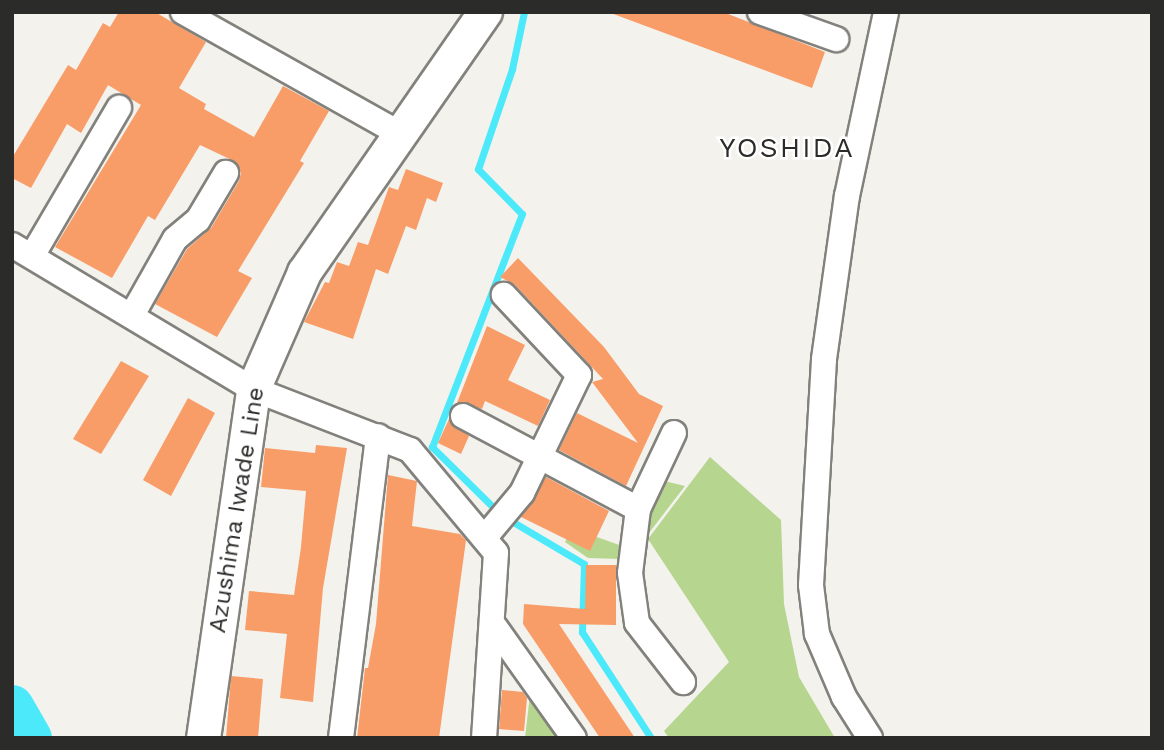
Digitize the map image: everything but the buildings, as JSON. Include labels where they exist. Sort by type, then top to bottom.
[{"type":"main road","name":"Azushima Iwade Line","points":[[203,738],[253,389],[304,272],[485,12]]},
{"type":"street","points":[[183,12],[400,135]]},
{"type":"street","points":[[760,12],[791,17],[836,39]]},
{"type":"street","points":[[870,738],[844,697],[817,634],[811,586],[824,359],[847,196],[886,12]]},
{"type":"street","points":[[119,108],[22,251],[253,389],[410,450],[498,522]]},
{"type":"street","points":[[132,315],[175,239],[198,220],[226,173]]},
{"type":"street","points":[[484,738],[495,627],[498,522],[539,456],[579,375],[504,295]]},
{"type":"street","points":[[463,416],[638,509]]},
{"type":"street","points":[[674,433],[638,509],[630,573],[637,624],[683,682]]},
{"type":"street","points":[[341,738],[378,436]]},
{"type":"street","points":[[495,627],[574,738]]},
{"type":"green space","points":[[710,457],[781,520],[784,604],[799,677],[835,738],[669,738],[664,731],[729,662],[648,539]]},
{"type":"green space","points":[[660,480],[685,486],[649,533],[648,508]]},
{"type":"green space","points":[[572,528],[622,546],[621,559],[588,558],[565,542]]},
{"type":"green space","points":[[531,686],[566,738],[525,738]]},
{"type":"waterway","points":[[498,512],[432,447],[522,214],[478,169],[512,69],[524,12]]},
{"type":"waterway","points":[[508,519],[584,564],[582,632],[651,738]]},
{"type":"waterway","points":[[12,707],[30,738]]},
{"type":"district","name":"YOSHIDA","points":[[787,148]]}]
